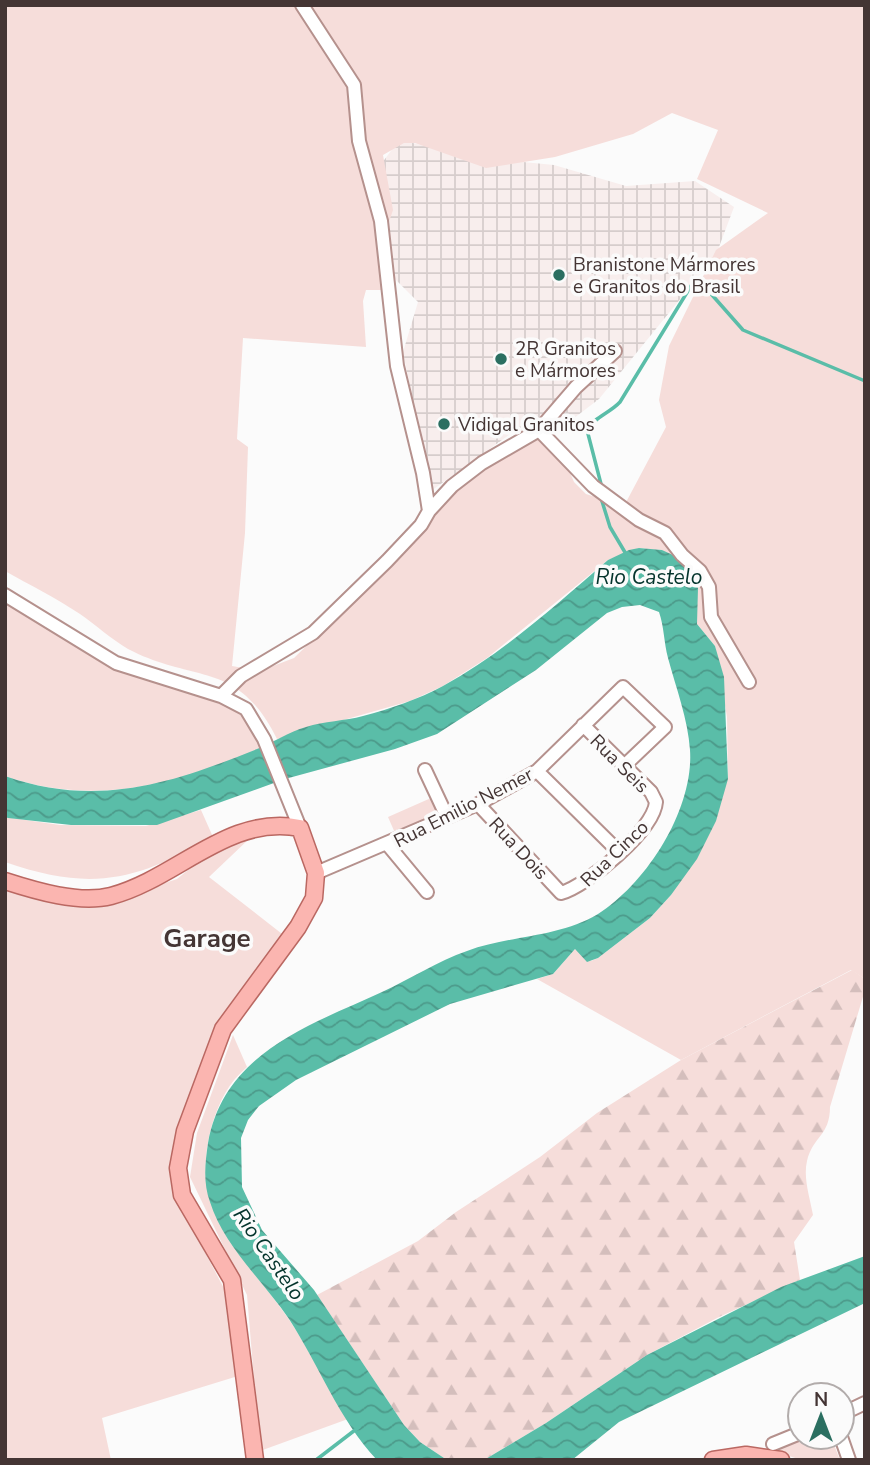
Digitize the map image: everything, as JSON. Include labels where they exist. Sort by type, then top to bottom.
[{"type":"main road","points":[[5,881],[73,897],[110,896],[168,872],[238,832],[284,825],[300,828],[316,873],[317,889],[307,914],[223,1029],[179,1153],[178,1178],[182,1195],[232,1280],[255,1460]]},
{"type":"main road","points":[[713,1460],[747,1457],[781,1460]]},
{"type":"street","points":[[302,5],[354,85],[359,141],[381,221],[397,366],[423,473],[429,511]]},
{"type":"street","points":[[221,696],[241,676],[313,633],[387,561],[421,525],[429,511],[452,486],[482,463],[539,430],[576,387],[615,351]]},
{"type":"street","points":[[539,430],[593,486],[639,520],[666,533],[682,555],[700,570],[709,587],[711,617],[749,682]]},
{"type":"street","points":[[5,594],[116,663],[221,696],[246,709],[264,739],[300,828]]},
{"type":"street","name":"Rua Emilio Nemer","points":[[316,873],[388,845],[478,804],[537,771],[623,687],[664,727],[625,765]]},
{"type":"street","name":"Rua Seis","points":[[583,725],[651,792],[656,802]]},
{"type":"street","points":[[425,770],[447,817]]},
{"type":"street","points":[[537,771],[619,852]]},
{"type":"street","name":"Rua Cinco","points":[[561,893],[575,889],[592,877],[619,852],[649,820],[656,802]]},
{"type":"street","name":"Rua Dois","points":[[478,804],[561,893]]},
{"type":"street","points":[[388,845],[427,892]]},
{"type":"street","points":[[773,1444],[786,1439]]},
{"type":"shaded area","name":"Branistone Mármores e Granitos do Brasil","points":[[399,140],[481,158],[554,165],[626,186],[695,181],[734,207],[716,255],[599,399],[535,448],[513,432],[431,491],[403,352],[418,302],[395,279],[379,167]]},
{"type":"green space","points":[[5,5],[865,5],[865,979],[851,970],[681,1060],[537,979],[553,974],[575,949],[591,961],[598,958],[650,918],[671,895],[728,779],[727,717],[715,646],[697,624],[687,568],[662,550],[639,548],[608,560],[487,658],[443,686],[410,701],[277,739],[262,714],[246,696],[230,685],[213,677],[152,660],[128,649],[71,608],[5,571]],"holes":[[[672,113],[718,130],[697,179],[768,213],[716,250],[669,346],[659,400],[666,427],[624,506],[586,494],[574,482],[550,426],[455,484],[368,586],[294,658],[260,671],[232,666],[245,533],[248,447],[237,439],[243,338],[366,347],[363,301],[366,290],[394,290],[385,234],[393,210],[383,155],[404,143],[415,143],[486,168],[555,157],[633,134]]]},
{"type":"green space","points":[[5,591],[109,658],[230,703],[244,715],[262,747],[199,772],[135,787],[70,790],[5,776]]},
{"type":"green space","points":[[431,798],[438,813],[395,833],[388,817]]},
{"type":"green space","points":[[201,810],[213,837],[160,864],[136,872],[88,879],[63,877],[5,862],[5,817],[60,825],[146,826]]},
{"type":"green space","points":[[250,838],[209,877],[286,937],[256,971],[221,1020],[176,1144],[195,1233],[230,1300],[238,1376],[102,1418],[111,1460],[5,1460],[5,881],[48,897],[129,895],[177,879],[204,857],[237,841]]},
{"type":"green space","points":[[852,970],[865,979],[865,990],[827,1124],[807,1161],[806,1181],[813,1215],[794,1242],[800,1280],[719,1317],[647,1355],[546,1423],[484,1460],[447,1460],[420,1442],[404,1425],[317,1295],[418,1241],[456,1212],[540,1157],[597,1113],[681,1060]]},
{"type":"green space","points":[[233,1035],[247,1067],[225,1093],[212,1125],[206,1156],[207,1183],[213,1208],[238,1252],[296,1330],[348,1419],[260,1451],[247,1295],[190,1177],[197,1133]]},
{"type":"green space","points":[[786,1446],[786,1451],[836,1451],[840,1460],[802,1460],[772,1451]]},
{"type":"water","name":"Rio Castelo","points":[[639,548],[662,550],[675,556],[687,568],[698,588],[697,624],[715,646],[724,677],[728,779],[716,821],[697,859],[650,918],[598,958],[587,962],[575,949],[553,974],[450,1004],[296,1080],[259,1106],[248,1120],[241,1138],[242,1187],[262,1230],[314,1290],[404,1425],[420,1442],[447,1460],[377,1460],[351,1428],[289,1319],[234,1248],[216,1218],[206,1188],[205,1173],[208,1143],[217,1112],[232,1086],[251,1065],[273,1046],[299,1031],[456,955],[583,922],[598,914],[634,884],[650,864],[676,820],[689,773],[687,727],[668,658],[659,612],[640,605],[622,607],[607,613],[536,670],[437,734],[395,749],[285,779],[157,825],[71,825],[8,818],[5,817],[5,776],[71,790],[133,788],[225,762],[306,727],[363,716],[404,703],[443,686],[487,659],[608,560]]},
{"type":"water","points":[[865,1256],[865,1303],[619,1422],[572,1460],[484,1460],[546,1423],[647,1355],[781,1287]]},
{"type":"waterway","points":[[601,484],[587,430],[620,402],[694,281],[705,287],[743,330],[865,381]]},
{"type":"waterway","points":[[601,498],[610,527],[626,554]]},
{"type":"waterway","points":[[316,1460],[359,1427]]},
{"type":"place","name":"Branistone Mármores e Granitos do Brasil","points":[[559,275]]},
{"type":"place","name":"2R Granitos e Mármores","points":[[501,359]]},
{"type":"place","name":"Vidigal Granitos","points":[[444,424]]},
{"type":"district","name":"Garage","points":[[207,938]]}]
